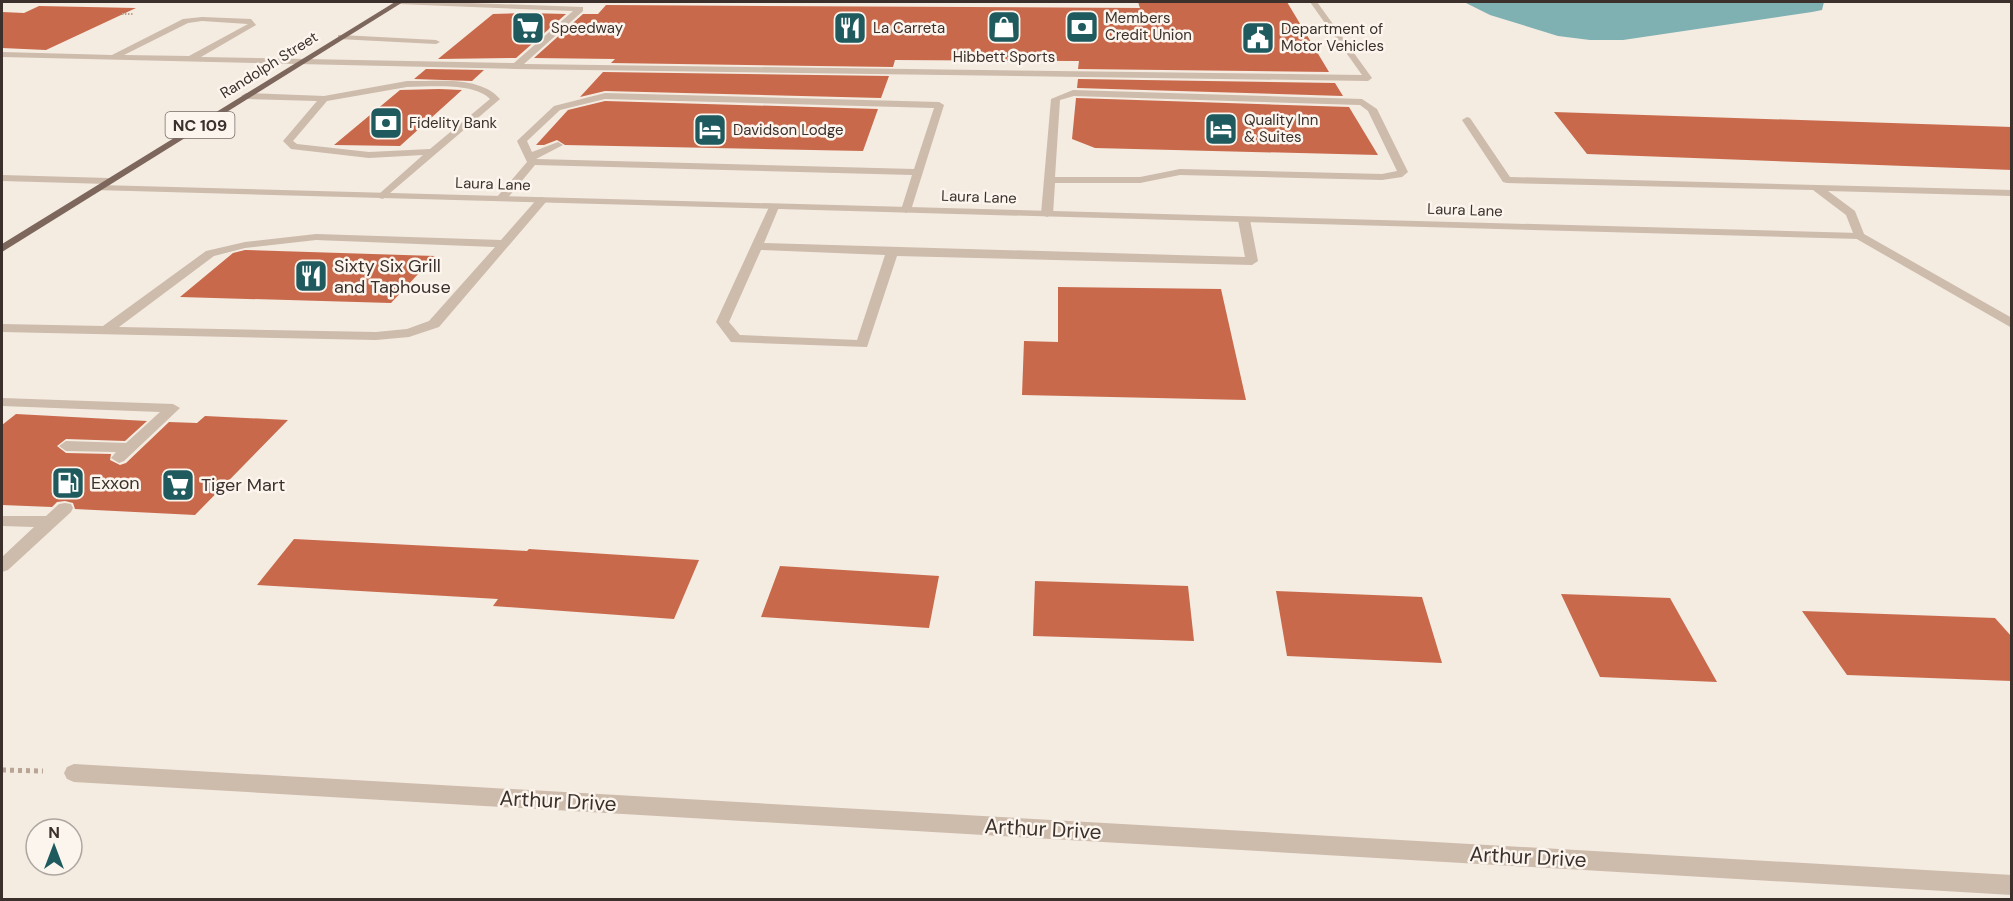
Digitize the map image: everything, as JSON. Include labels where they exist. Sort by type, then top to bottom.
[{"type":"main road","name":"Randolph Street","points":[[2,249],[398,2]]},
{"type":"street","points":[[398,2],[580,9],[516,66]]},
{"type":"street","points":[[2,55],[299,63],[1368,78],[1314,2]]},
{"type":"street","points":[[476,14],[489,5]]},
{"type":"street","points":[[113,58],[186,21],[251,21],[252,25],[189,60]]},
{"type":"street","points":[[404,64],[445,36]]},
{"type":"street","points":[[341,38],[436,42]]},
{"type":"street","points":[[246,96],[324,99],[407,84],[474,86],[487,91],[495,99],[382,196]]},
{"type":"street","points":[[1047,214],[1056,99],[1073,93],[1362,102],[1372,109],[1403,172],[1382,177],[1180,172],[1131,180],[1050,180]]},
{"type":"street","points":[[593,110],[597,98]]},
{"type":"street","points":[[531,159],[522,141],[556,108],[597,98],[939,105],[906,210]]},
{"type":"street","points":[[324,99],[288,141],[294,147],[369,155],[433,152]]},
{"type":"street","points":[[1467,120],[1507,180],[2012,193]]},
{"type":"street","points":[[501,199],[531,159],[558,145]]},
{"type":"street","points":[[531,159],[918,172]]},
{"type":"street","name":"Laura Lane","points":[[2,178],[104,185],[382,196],[1859,236]]},
{"type":"street","points":[[1816,187],[1851,213],[1859,236],[2012,324]]},
{"type":"street","points":[[2,328],[376,336],[409,333],[434,324],[542,200]]},
{"type":"street","points":[[774,207],[722,322],[736,339],[862,344],[892,252]]},
{"type":"street","points":[[756,246],[892,252],[1252,261],[1244,220]]},
{"type":"street","points":[[106,330],[210,253],[245,245],[316,237],[504,243]]},
{"type":"street","points":[[2,402],[173,408],[124,453],[66,446]]},
{"type":"street","points":[[2,566],[65,508]]},
{"type":"street","points":[[2,521],[48,522]]},
{"type":"street","name":"Arthur Drive","points":[[74,773],[2012,885]]},
{"type":"path","points":[[2,770],[74,773]]},
{"type":"water","points":[[1464,2],[1824,2],[1822,10],[1812,12],[1623,40],[1590,40],[1558,36],[1490,15]]},
{"type":"building","points":[[1138,2],[1287,2],[1329,72],[1078,69],[1079,61],[895,60],[893,67],[611,63],[615,59],[534,58],[583,14],[598,14],[606,5],[1140,8]]},
{"type":"building","points":[[39,6],[136,8],[46,50],[2,48],[2,12],[24,13]]},
{"type":"building","points":[[493,14],[566,14],[516,58],[438,59]]},
{"type":"building","points":[[426,69],[484,70],[472,81],[414,79]]},
{"type":"building","points":[[603,72],[889,76],[881,98],[605,91],[580,97]]},
{"type":"building","points":[[1078,79],[1335,83],[1343,96],[1077,88]]},
{"type":"building","name":"Fidelity Bank","points":[[400,90],[462,90],[400,146],[334,145]]},
{"type":"building","name":"Quality Inn & Suites","points":[[1076,98],[1349,107],[1378,155],[1095,148],[1072,139]]},
{"type":"building","name":"Davidson Lodge","points":[[605,101],[878,109],[863,151],[565,145],[557,140],[544,145],[536,145],[568,110]]},
{"type":"building","points":[[1554,112],[2012,127],[2012,170],[1587,154]]},
{"type":"building","name":"Sixty Six Grill and Taphouse","points":[[245,250],[435,256],[391,303],[180,297],[233,253]]},
{"type":"building","points":[[1058,287],[1221,289],[1246,400],[1022,395],[1024,341],[1058,342]]},
{"type":"building","points":[[16,414],[147,421],[125,441],[66,439],[57,446],[66,453],[111,454],[110,460],[120,465],[126,463],[169,422],[197,423],[205,416],[288,420],[195,515],[75,509],[73,503],[65,501],[57,502],[52,507],[2,505],[2,425]]},
{"type":"building","points":[[294,539],[527,551],[529,549],[699,560],[674,619],[493,606],[498,599],[257,585]]},
{"type":"building","points":[[780,566],[939,576],[929,628],[761,617]]},
{"type":"building","points":[[1035,581],[1188,586],[1194,641],[1033,636]]},
{"type":"building","points":[[1276,591],[1422,597],[1442,663],[1287,656]]},
{"type":"building","points":[[1561,594],[1670,598],[1717,682],[1600,677]]},
{"type":"building","points":[[1802,611],[1995,618],[2012,637],[2012,681],[1847,675]]},
{"type":"place","name":"Hibbett Sports","points":[[1004,27]]},
{"type":"place","name":"Members Credit Union","points":[[1082,27]]},
{"type":"place","name":"Speedway","points":[[528,28]]},
{"type":"place","name":"La Carreta","points":[[850,28]]},
{"type":"place","name":"Department of Motor Vehicles","points":[[1258,38]]},
{"type":"place","name":"Fidelity Bank","points":[[386,123]]},
{"type":"place","name":"Quality Inn & Suites","points":[[1221,129]]},
{"type":"place","name":"Davidson Lodge","points":[[710,130]]},
{"type":"place","name":"Sixty Six Grill and Taphouse","points":[[311,276]]},
{"type":"place","name":"Exxon","points":[[68,483]]},
{"type":"place","name":"Tiger Mart","points":[[178,485]]}]
